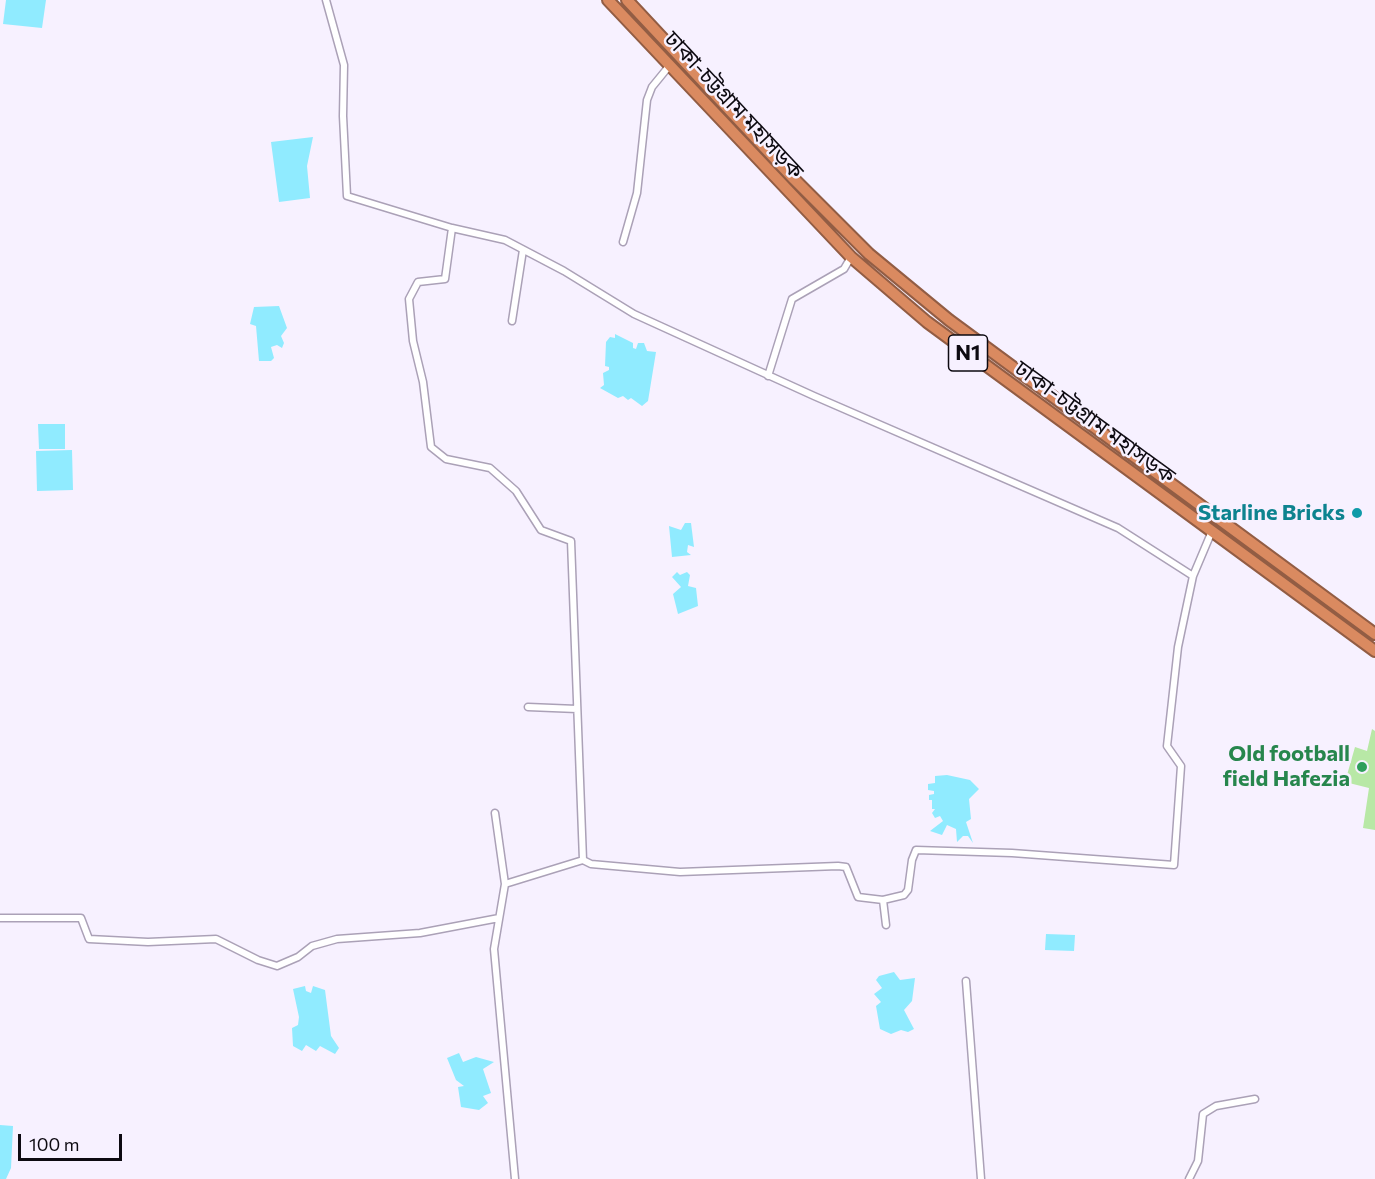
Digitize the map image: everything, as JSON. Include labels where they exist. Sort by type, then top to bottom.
[{"type":"highway","name":"ঢাকা-চট্টগ্রাম মহাসড়ক","points":[[608,0],[851,257],[927,322],[1375,651]]},
{"type":"highway","name":"ঢাকা-চট্টগ্রাম মহাসড়ক","points":[[627,0],[794,179],[869,254],[949,320],[1375,634]]},
{"type":"street","points":[[326,0],[344,65],[343,116],[347,196],[452,228],[505,240],[564,271],[634,314],[768,376],[1118,528],[1193,576]]},
{"type":"street","points":[[623,242],[637,193],[647,100],[652,87],[670,64]]},
{"type":"street","points":[[452,228],[445,279],[418,282],[410,299],[413,341],[423,382],[431,447],[446,459],[490,468],[516,491],[541,530],[571,541],[583,860]]},
{"type":"street","points":[[512,321],[523,250]]},
{"type":"street","points":[[768,376],[792,299],[797,293],[844,269],[851,257]]},
{"type":"street","points":[[505,884],[583,860],[591,864],[680,872],[838,866],[846,867],[858,897],[883,900],[904,895],[908,890],[912,860],[916,850],[989,852],[1174,865],[1180,766],[1167,746],[1178,647],[1193,576],[1212,531]]},
{"type":"street","points":[[528,707],[577,709]]},
{"type":"street","points":[[495,813],[505,884],[494,949],[515,1179]]},
{"type":"street","points":[[883,900],[886,925]]},
{"type":"street","points":[[0,918],[81,918],[89,939],[148,942],[216,939],[258,960],[277,966],[298,957],[312,946],[337,939],[420,933],[499,918]]},
{"type":"street","points":[[966,981],[981,1179]]},
{"type":"street","points":[[1189,1179],[1198,1161],[1203,1114],[1216,1106],[1255,1099]]},
{"type":"green space","name":"Old football field Hafezia","points":[[1372,729],[1375,731],[1375,830],[1363,828],[1369,788],[1345,782],[1355,747],[1367,751]]},
{"type":"water","points":[[6,0],[46,0],[42,28],[3,24]]},
{"type":"water","points":[[313,137],[307,166],[310,198],[279,202],[271,142]]},
{"type":"water","points":[[279,306],[287,328],[281,336],[284,343],[282,348],[277,345],[271,347],[274,358],[271,361],[259,361],[256,326],[250,324],[254,307]]},
{"type":"water","points":[[615,334],[633,343],[633,348],[636,349],[638,343],[644,343],[647,351],[656,352],[648,401],[642,406],[631,398],[628,400],[623,396],[618,398],[600,388],[604,385],[603,373],[609,370],[609,367],[605,366],[606,342],[610,337],[615,338]]},
{"type":"water","points":[[38,424],[65,424],[65,449],[39,449]]},
{"type":"water","points":[[72,450],[73,490],[37,491],[36,451]]},
{"type":"water","points":[[685,523],[691,523],[694,547],[688,545],[687,552],[691,555],[672,557],[669,526],[681,530]]},
{"type":"water","points":[[677,572],[680,575],[687,572],[690,575],[688,586],[696,588],[698,606],[678,614],[673,594],[681,587],[672,577]]},
{"type":"water","points":[[947,775],[970,780],[979,789],[969,799],[971,819],[966,822],[973,843],[968,836],[963,836],[957,842],[956,829],[947,825],[942,835],[930,831],[943,821],[940,816],[935,818],[932,813],[935,809],[932,809],[932,800],[929,800],[929,795],[934,794],[934,791],[928,790],[928,784],[935,783],[935,776]]},
{"type":"water","points":[[1046,934],[1075,935],[1074,951],[1045,950]]},
{"type":"water","points":[[894,972],[900,980],[915,978],[912,1001],[904,1010],[914,1029],[891,1034],[880,1029],[876,1006],[881,1002],[874,994],[882,988],[876,980],[879,976]]},
{"type":"water","points":[[305,986],[306,991],[311,993],[313,986],[325,990],[331,1036],[339,1048],[335,1054],[320,1046],[316,1051],[306,1045],[302,1051],[293,1046],[292,1028],[298,1025],[299,1017],[293,989]]},
{"type":"water","points":[[459,1053],[463,1062],[476,1057],[494,1062],[483,1069],[491,1093],[483,1096],[488,1103],[479,1110],[461,1107],[458,1087],[464,1086],[456,1080],[447,1058]]},
{"type":"water","points":[[0,1125],[13,1126],[11,1168],[6,1179],[0,1179]]},
{"type":"place","name":"Starline Bricks","points":[[1357,513]]},
{"type":"place","name":"Old football field Hafezia","points":[[1362,767]]}]
